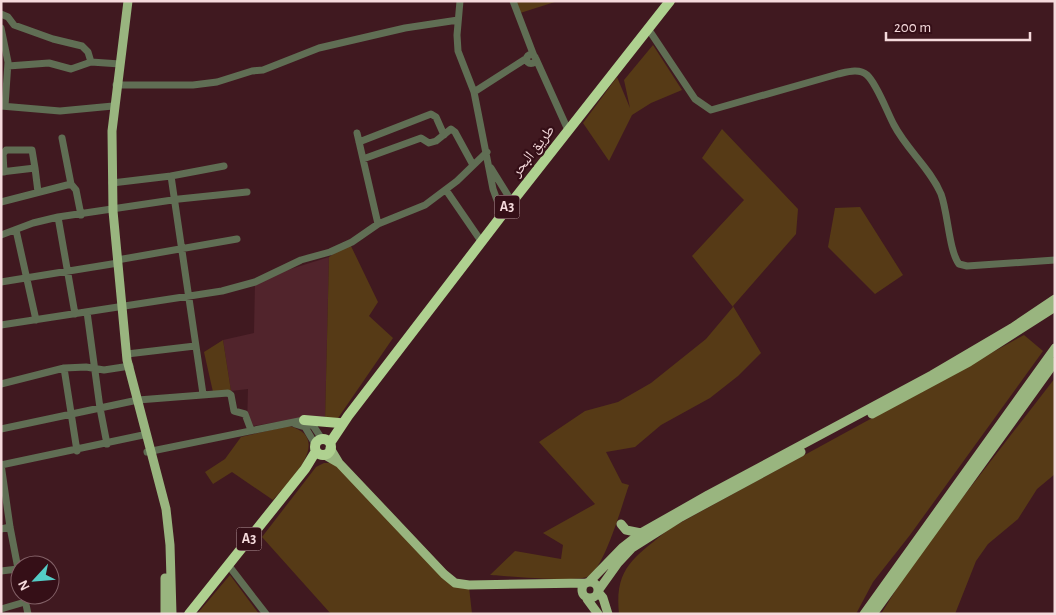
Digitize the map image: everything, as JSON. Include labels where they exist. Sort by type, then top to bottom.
[{"type":"highway","name":"طريق البحر","points":[[191,612],[323,447],[502,214],[670,1]]},
{"type":"highway","points":[[304,420],[343,420]]},
{"type":"main road","points":[[128,1],[113,106],[113,211],[128,362],[143,435],[149,452]]},
{"type":"main road","points":[[598,614],[582,589],[623,547],[641,534],[658,527],[1048,309],[1055,298]]},
{"type":"main road","points":[[864,614],[1055,348]]},
{"type":"main road","points":[[873,614],[1055,362]]},
{"type":"main road","points":[[136,400],[166,523],[172,614]]},
{"type":"main road","points":[[323,447],[440,570],[455,582],[469,585],[595,583],[598,592],[603,598],[608,614]]},
{"type":"main road","points":[[165,614],[166,523]]},
{"type":"main road","points":[[621,524],[626,530],[641,534]]},
{"type":"main road","points":[[560,585],[586,598],[593,598],[624,555],[658,527]]},
{"type":"street","points":[[460,1],[458,51],[474,92],[493,189],[502,214]]},
{"type":"street","points":[[513,1],[529,42],[531,59],[542,74],[568,130]]},
{"type":"street","points":[[1,14],[8,17],[14,25],[53,39],[82,46],[88,52],[91,62]]},
{"type":"street","points":[[116,85],[193,85],[217,82],[252,71],[263,70],[319,48],[405,28],[458,20]]},
{"type":"street","points":[[1,28],[4,35],[8,66],[3,101],[60,110],[113,106]]},
{"type":"street","points":[[648,30],[695,100],[711,110],[838,74],[858,71],[867,74],[897,131],[936,184],[944,204],[954,253],[959,264],[966,266],[1055,260]]},
{"type":"street","points":[[474,92],[531,59]]},
{"type":"street","points":[[8,66],[49,63],[71,69],[91,62],[120,64]]},
{"type":"street","points":[[359,142],[431,114],[436,117],[444,134]]},
{"type":"street","points":[[363,159],[421,138],[429,143],[453,130],[473,165]]},
{"type":"street","points":[[357,132],[378,224]]},
{"type":"street","points":[[62,138],[71,184],[76,190],[81,215]]},
{"type":"street","points":[[35,168],[3,172],[2,154],[6,150],[32,150],[35,168],[38,192]]},
{"type":"street","points":[[1,325],[222,291],[255,282],[301,260],[338,248],[378,224],[426,205],[446,190],[486,152]]},
{"type":"street","points":[[488,165],[512,202]]},
{"type":"street","points":[[112,183],[171,176],[224,166]]},
{"type":"street","points":[[171,176],[203,394]]},
{"type":"street","points":[[1,202],[71,184]]},
{"type":"street","points":[[446,190],[482,241]]},
{"type":"street","points":[[1,235],[58,218],[113,211],[174,200],[247,192]]},
{"type":"street","points":[[58,218],[75,314]]},
{"type":"street","points":[[16,230],[36,320]]},
{"type":"street","points":[[1,282],[237,239]]},
{"type":"street","points":[[88,312],[94,369],[107,444]]},
{"type":"street","points":[[1,384],[64,368],[86,367],[94,369],[195,346]]},
{"type":"street","points":[[64,368],[77,451]]},
{"type":"street","points":[[1,429],[71,412],[136,400],[203,394],[230,394],[234,411],[245,414],[250,430]]},
{"type":"street","points":[[149,452],[304,420],[314,427],[323,447]]},
{"type":"street","points":[[292,424],[305,427],[323,447]]},
{"type":"street","points":[[15,555],[1,464],[77,451],[143,435]]},
{"type":"street","points":[[1,529],[10,528]]},
{"type":"street","points":[[229,566],[266,614]]},
{"type":"shaded area","points":[[512,1],[558,1],[517,14]]},
{"type":"shaded area","points":[[653,45],[682,90],[651,103],[632,115],[609,161],[583,123],[617,77],[630,108],[624,80]]},
{"type":"shaded area","points":[[722,129],[798,209],[796,234],[733,306],[761,353],[738,376],[710,398],[661,425],[635,447],[606,452],[622,483],[629,485],[607,548],[595,570],[589,576],[557,579],[490,575],[515,551],[561,559],[563,545],[543,533],[595,504],[539,442],[585,411],[618,402],[651,383],[706,339],[733,307],[692,256],[744,200],[702,158]]},
{"type":"shaded area","points":[[860,207],[903,275],[875,294],[828,247],[835,208]]},
{"type":"shaded area","points":[[350,244],[378,302],[369,316],[393,338],[336,421],[325,421],[329,257]]},
{"type":"shaded area","points":[[329,257],[325,421],[284,421],[247,427],[248,389],[231,391],[223,340],[254,333],[255,282],[262,278]]},
{"type":"shaded area","points":[[1024,335],[1043,351],[910,535],[873,582],[856,614],[619,614],[618,598],[624,573],[637,556],[669,529]]},
{"type":"shaded area","points":[[223,340],[231,391],[213,392],[204,352]]},
{"type":"shaded area","points":[[1055,378],[1055,474],[1037,489],[1018,519],[988,544],[976,561],[955,614],[881,614],[915,559]]},
{"type":"shaded area","points":[[289,426],[302,432],[308,440],[308,450],[297,472],[273,500],[232,472],[213,484],[205,472],[225,459],[241,437]]},
{"type":"shaded area","points":[[324,463],[333,463],[342,470],[444,579],[469,587],[472,614],[331,614],[262,537],[316,467]]},
{"type":"shaded area","points":[[230,575],[259,614],[197,614]]}]
